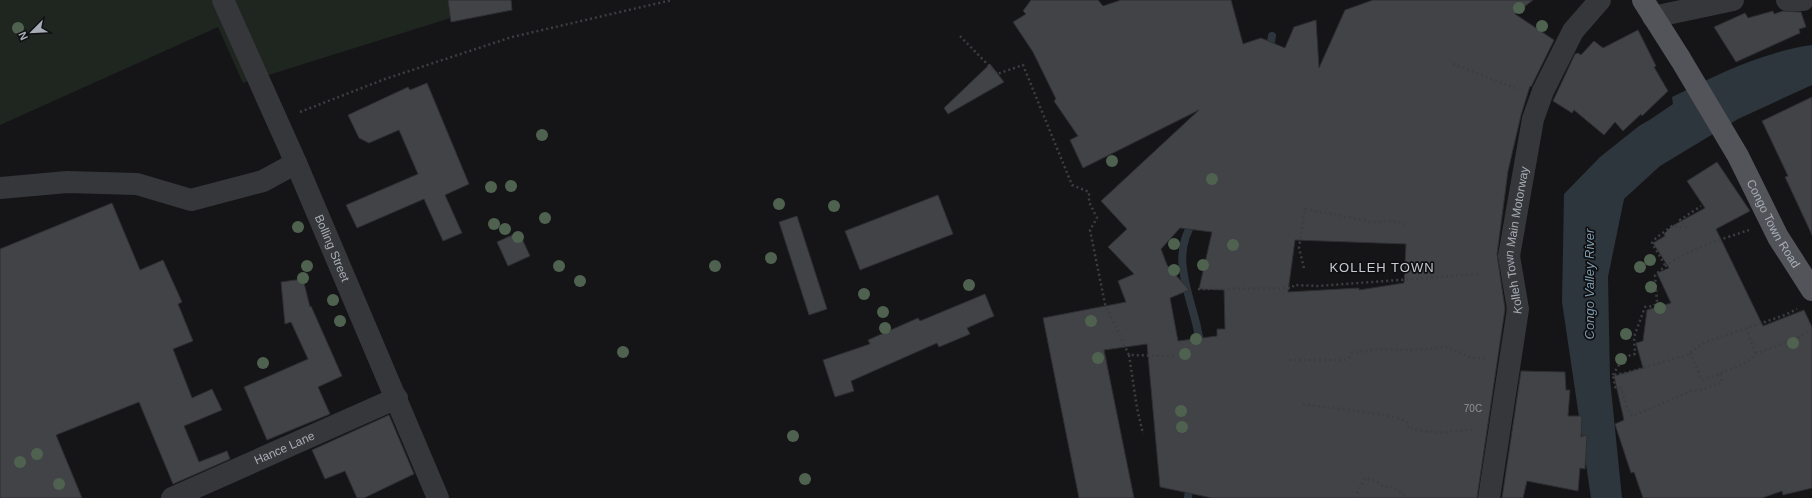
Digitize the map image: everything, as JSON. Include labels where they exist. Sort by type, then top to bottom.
[{"type":"main road","name":"Congo Town Road","points":[[1648,8],[1738,156],[1778,237],[1806,299]]},
{"type":"street","name":"Bolling Street","points":[[223,0],[296,163],[360,317],[397,398],[438,498]]},
{"type":"street","name":"Kolleh Town Main Motorway","points":[[1489,498],[1512,359],[1518,310],[1509,256],[1533,119],[1544,91],[1573,31],[1600,0]]},
{"type":"street","points":[[1648,8],[1733,0]]},
{"type":"street","points":[[1787,0],[1803,0]]},
{"type":"street","points":[[0,188],[67,182],[137,184],[191,200],[263,180],[296,163]]},
{"type":"street","name":"Hance Lane","points":[[172,498],[397,398]]},
{"type":"path","points":[[277,121],[385,80],[512,37],[672,0]]},
{"type":"path","points":[[960,36],[997,74],[1023,65],[1072,184],[1089,192],[1089,202],[1097,218],[1090,230],[1105,304],[1129,355],[1136,408],[1143,434]]},
{"type":"path","points":[[1453,64],[1518,89]]},
{"type":"path","points":[[1665,265],[1652,243],[1659,235],[1672,226],[1686,227],[1680,220],[1701,206]]},
{"type":"path","points":[[1304,268],[1299,248],[1305,209],[1373,222],[1390,221],[1405,224]]},
{"type":"path","points":[[1720,374],[1722,382],[1701,390],[1694,390],[1632,416],[1627,408],[1621,388],[1615,387],[1613,375],[1619,364],[1631,355],[1635,354],[1634,337],[1645,307],[1654,306],[1657,302],[1655,275],[1665,265],[1706,245],[1754,228]]},
{"type":"path","points":[[1198,289],[1292,288],[1294,285],[1318,286],[1479,274]]},
{"type":"path","points":[[1613,375],[1626,373],[1687,355],[1706,342],[1785,315],[1806,299]]},
{"type":"path","points":[[1746,328],[1756,354]]},
{"type":"path","points":[[1690,352],[1702,380],[1744,364],[1756,354],[1799,337],[1812,329]]},
{"type":"path","points":[[1289,360],[1343,360],[1348,359],[1352,353],[1367,350],[1413,350],[1441,347],[1447,347],[1472,358],[1512,359]]},
{"type":"path","points":[[1129,355],[1175,356]]},
{"type":"path","points":[[1303,404],[1364,411],[1379,415],[1402,418],[1408,423],[1408,428],[1414,430],[1446,432],[1464,429],[1500,433]]},
{"type":"path","points":[[1356,498],[1356,494],[1365,478],[1376,481],[1384,487],[1393,487],[1408,498]]},
{"type":"shaded area","points":[[0,0],[508,0],[243,83],[218,27],[0,125]]},
{"type":"water","name":"Congo Valley River","points":[[1812,45],[1812,85],[1738,119],[1660,166],[1624,199],[1608,277],[1610,379],[1622,498],[1591,498],[1562,302],[1564,194],[1600,157],[1639,126],[1673,104],[1672,97],[1740,65],[1793,48]]},
{"type":"building","points":[[448,0],[511,0],[512,10],[451,22]]},
{"type":"building","points":[[1031,0],[1098,0],[1103,6],[1121,0],[1231,0],[1243,44],[1261,38],[1285,48],[1294,27],[1316,20],[1319,68],[1345,10],[1373,0],[1533,0],[1515,14],[1554,40],[1531,87],[1530,86],[1521,115],[1508,171],[1497,254],[1505,309],[1477,498],[1212,498],[1160,487],[1147,344],[1104,350],[1134,498],[1079,498],[1043,318],[1126,302],[1118,281],[1134,274],[1108,247],[1127,229],[1101,201],[1199,110],[1083,168],[1070,140],[1078,136],[1054,101],[1056,99],[1033,52],[1013,22],[1026,14],[1023,11]],"holes":[[[1180,228],[1212,232],[1199,289],[1224,290],[1225,329],[1217,329],[1217,336],[1178,341],[1170,298],[1189,290],[1167,265],[1161,249]],[[1295,240],[1406,244],[1404,283],[1359,290],[1359,288],[1288,292]]]},
{"type":"building","points":[[1773,11],[1774,14],[1783,11],[1801,12],[1806,27],[1799,29],[1800,33],[1736,62],[1714,27],[1745,13],[1748,18]]},
{"type":"building","points":[[1638,30],[1656,66],[1654,67],[1668,91],[1642,116],[1641,114],[1623,131],[1615,122],[1604,135],[1574,110],[1572,113],[1553,101],[1575,54],[1578,53],[1581,55],[1594,41],[1603,48]]},
{"type":"building","points":[[990,64],[1004,82],[948,114],[944,108]]},
{"type":"building","points":[[427,83],[469,184],[445,195],[462,233],[443,241],[424,199],[357,228],[346,205],[418,174],[399,130],[369,143],[359,138],[348,115],[408,87],[410,90]]},
{"type":"building","points":[[1812,97],[1812,235],[1785,177],[1788,176],[1762,121]]},
{"type":"building","points":[[1717,162],[1750,211],[1716,229],[1763,326],[1804,310],[1812,327],[1812,488],[1783,495],[1782,491],[1762,498],[1643,498],[1634,472],[1631,473],[1615,424],[1624,420],[1614,376],[1643,368],[1636,343],[1643,341],[1647,310],[1671,303],[1657,273],[1669,268],[1653,243],[1665,236],[1664,234],[1672,226],[1705,208],[1687,181]]},
{"type":"building","points":[[938,195],[953,234],[860,270],[845,231]]},
{"type":"building","points":[[112,203],[140,270],[163,260],[182,302],[178,304],[193,341],[173,349],[192,398],[212,389],[222,410],[184,426],[199,462],[227,451],[230,459],[173,484],[139,402],[56,435],[82,498],[0,498],[0,249]]},
{"type":"building","points":[[797,216],[827,309],[809,315],[779,222]]},
{"type":"building","points":[[519,232],[530,256],[508,266],[497,242]]},
{"type":"building","points":[[303,279],[310,307],[311,306],[342,376],[318,387],[330,414],[267,440],[244,387],[308,359],[291,322],[285,324],[281,282]]},
{"type":"building","points":[[985,294],[994,316],[967,328],[970,334],[939,347],[937,343],[851,381],[854,391],[835,397],[823,360],[870,344],[868,340],[918,318],[920,321]]},
{"type":"building","points":[[1521,371],[1565,372],[1566,390],[1570,390],[1568,416],[1582,416],[1581,437],[1587,435],[1585,469],[1580,468],[1578,491],[1527,481],[1523,498],[1502,498]]},
{"type":"building","points":[[389,415],[414,474],[364,498],[357,498],[345,471],[325,479],[312,450]]},
{"type":"waterway","points":[[1269,53],[1272,36]]},
{"type":"waterway","points":[[1194,221],[1187,234],[1183,247],[1182,260],[1186,287],[1200,340],[1200,348]]},
{"type":"waterway","points":[[1188,498],[1190,483]]},
{"type":"district","name":"KOLLEH TOWN","points":[[1382,267]]}]
